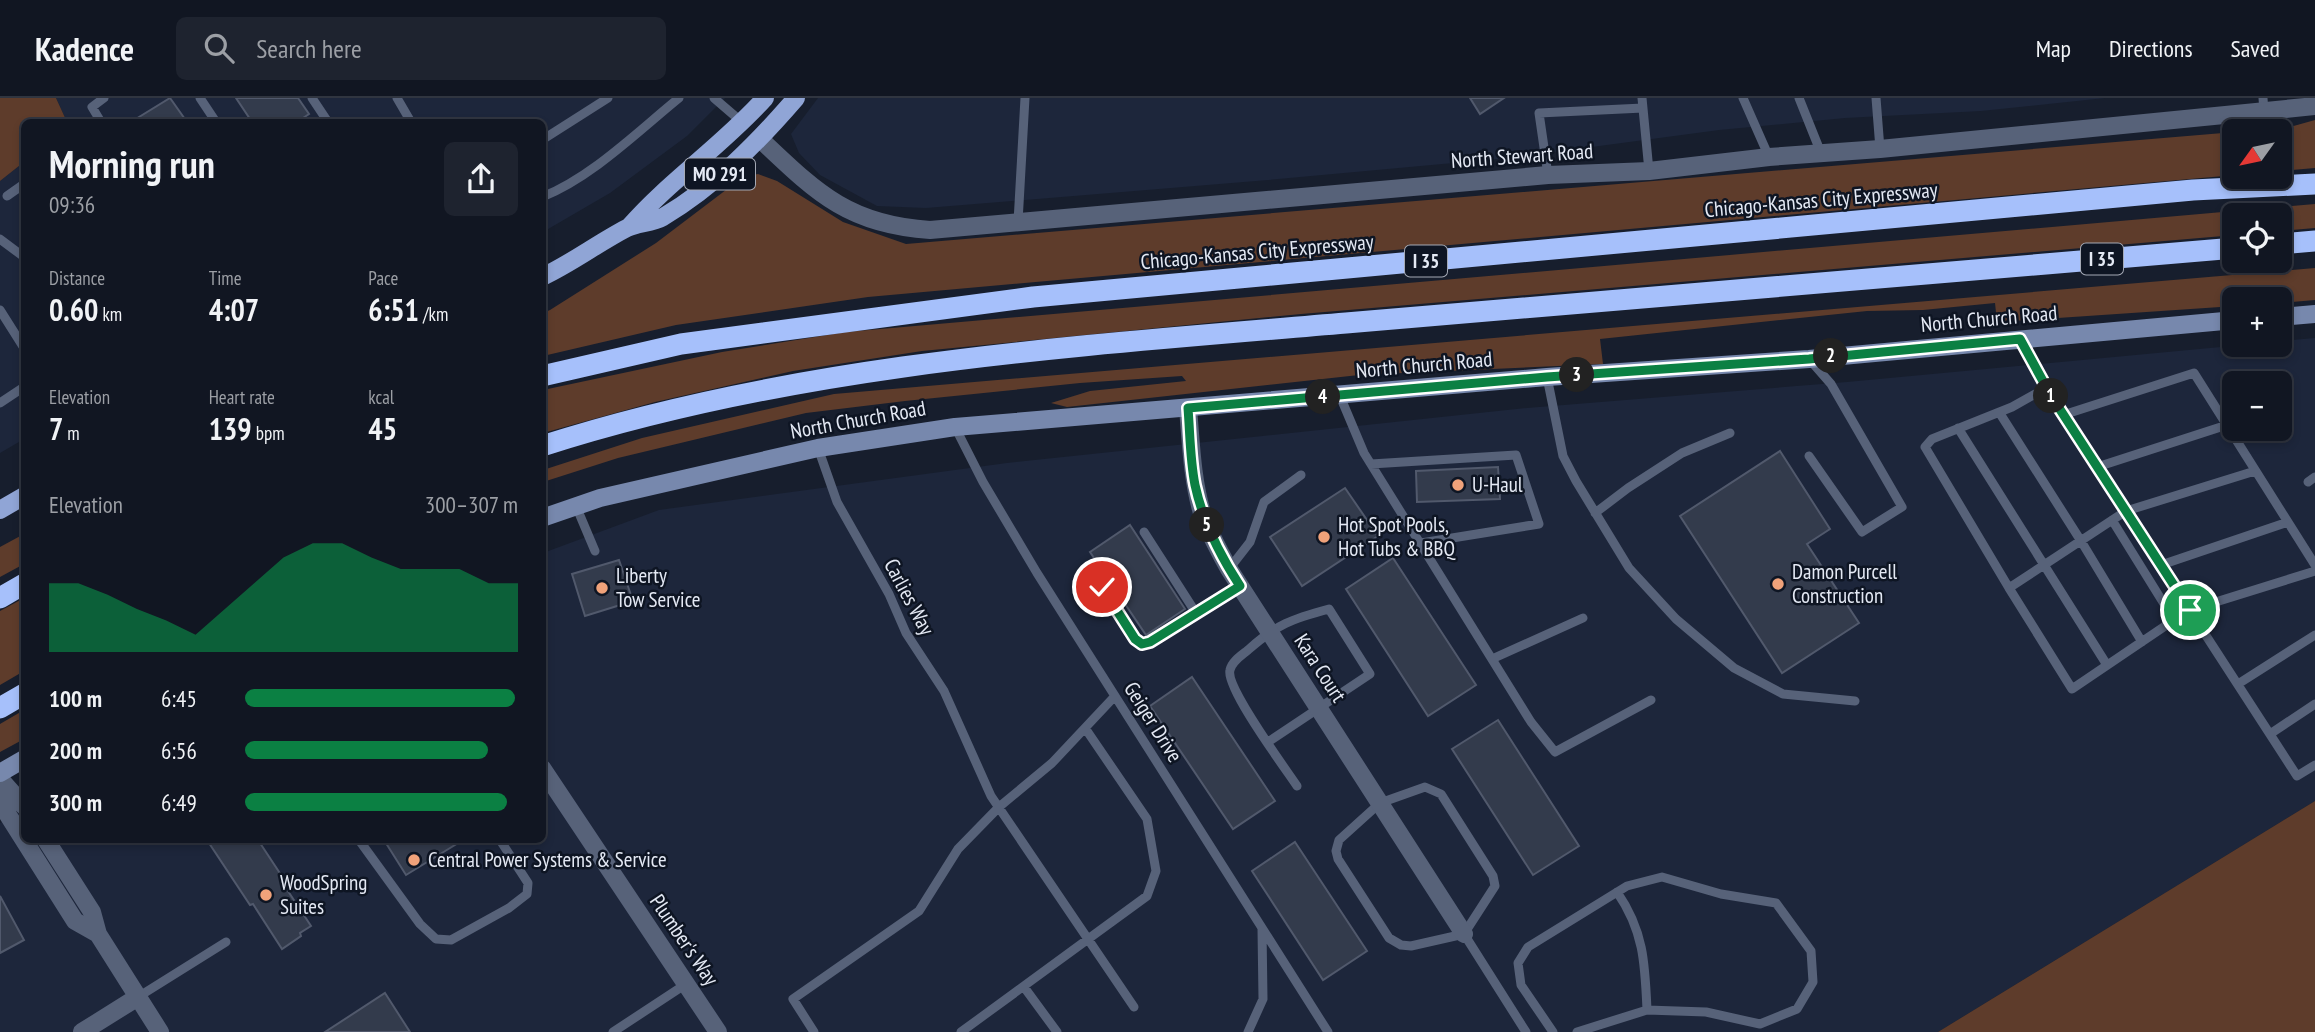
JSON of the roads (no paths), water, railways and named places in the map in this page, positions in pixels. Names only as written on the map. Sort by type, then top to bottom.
[{"type":"highway","name":"Chicago-Kansas City Expressway","points":[[546,375],[681,344],[1033,297],[2193,190],[2315,184]]},
{"type":"highway","points":[[2292,243],[2315,241]]},
{"type":"highway","name":"I 35","points":[[546,445],[700,402],[776,388],[851,375],[1097,345],[2222,249]]},
{"type":"highway","points":[[0,598],[21,586]]},
{"type":"highway","points":[[0,708],[21,696]]},
{"type":"main road","name":"MO 291","points":[[629,228],[648,205],[743,123],[765,98]]},
{"type":"main road","name":"MO 291","points":[[546,275],[629,228],[660,219],[680,206],[760,139],[796,98]]},
{"type":"main road","points":[[2292,316],[2315,314]]},
{"type":"main road","name":"North Church Road","points":[[546,517],[600,498],[818,448],[955,427],[1547,377],[1809,359],[2222,321]]},
{"type":"main road","points":[[0,510],[21,498]]},
{"type":"main road","points":[[0,773],[21,761]]},
{"type":"street","name":"North Stewart Road","points":[[760,139],[793,171],[834,203],[881,223],[930,230],[1548,175],[1649,171],[1769,157],[1880,149],[2263,105],[2315,106]]},
{"type":"street","name":"Kara Court","points":[[1188,408],[1195,483],[1214,543],[1228,569],[1464,934]]},
{"type":"street","name":"Plumber's Way","points":[[546,774],[718,1032]]},
{"type":"street","points":[[0,779],[21,803]]},
{"type":"street","points":[[0,788],[8,815],[21,835]]},
{"type":"street","points":[[26,843],[75,920],[98,934]]},
{"type":"street","points":[[48,843],[92,912],[98,934],[160,1032]]},
{"type":"street","points":[[82,1032],[138,997]]},
{"type":"lane","points":[[99,119],[92,107],[104,98]]},
{"type":"lane","points":[[200,98],[214,119]]},
{"type":"lane","points":[[312,98],[326,119]]},
{"type":"lane","points":[[397,98],[409,119]]},
{"type":"lane","points":[[546,137],[608,98]]},
{"type":"lane","points":[[546,195],[564,188],[679,98]]},
{"type":"lane","points":[[713,98],[743,123]]},
{"type":"lane","points":[[1018,222],[1025,98]]},
{"type":"lane","points":[[1743,98],[1769,157]]},
{"type":"lane","points":[[1799,98],[1821,153]]},
{"type":"lane","points":[[1876,98],[1880,149]]},
{"type":"lane","points":[[1548,175],[1539,113],[1643,103],[1649,171]]},
{"type":"lane","points":[[8,196],[21,186]]},
{"type":"lane","points":[[0,239],[21,252]]},
{"type":"lane","points":[[0,310],[21,343]]},
{"type":"lane","points":[[2020,339],[2063,415],[2297,776],[2315,765]]},
{"type":"lane","points":[[1809,359],[1831,384],[1902,507],[1862,532],[1809,456]]},
{"type":"lane","points":[[2063,415],[2194,373],[2222,417]]},
{"type":"lane","points":[[1547,377],[1563,456],[1629,568],[1676,619],[1734,668],[1783,694],[1855,701]]},
{"type":"lane","points":[[2046,388],[2012,407],[1932,439],[1925,447],[2072,689],[2174,620],[2112,520]]},
{"type":"lane","points":[[0,403],[21,389]]},
{"type":"lane","points":[[1340,396],[1371,464],[1531,722],[1555,752],[1650,700]]},
{"type":"lane","points":[[1999,412],[2142,642]]},
{"type":"lane","name":"Geiger Drive","points":[[955,427],[983,482],[1023,550],[1328,1032]]},
{"type":"lane","points":[[2097,467],[2222,427]]},
{"type":"lane","points":[[1958,428],[2107,665]]},
{"type":"lane","points":[[1595,513],[1682,453],[1730,433]]},
{"type":"lane","points":[[2237,441],[2315,565]]},
{"type":"lane","name":"Carlies Way","points":[[818,448],[837,502],[888,594],[906,633],[944,691],[999,807],[1134,1007]]},
{"type":"lane","points":[[1371,464],[1516,455],[1539,524],[1420,543]]},
{"type":"lane","points":[[2009,588],[2126,511],[2255,471]]},
{"type":"lane","points":[[1228,569],[1250,542],[1264,502],[1301,475]]},
{"type":"lane","points":[[576,506],[595,551]]},
{"type":"lane","points":[[2161,565],[2288,522]]},
{"type":"lane","points":[[1144,532],[1196,613]]},
{"type":"lane","points":[[2190,610],[2315,571]]},
{"type":"lane","points":[[1102,587],[1135,639],[1142,644],[1150,642],[1240,586]]},
{"type":"lane","points":[[1268,742],[1370,674],[1329,609],[1295,618],[1269,631],[1235,661],[1230,669],[1230,679],[1236,694],[1297,786]]},
{"type":"lane","points":[[1492,659],[1583,618]]},
{"type":"lane","points":[[2238,684],[2315,635]]},
{"type":"lane","points":[[814,1032],[793,999],[919,911],[958,849],[999,807],[1052,763],[1115,696]]},
{"type":"lane","points":[[2270,734],[2315,704]]},
{"type":"lane","points":[[961,1032],[1147,896],[1156,871],[1147,819],[1085,728]]},
{"type":"lane","points":[[1425,787],[1441,794],[1493,876],[1495,886],[1464,934],[1411,946],[1401,945],[1390,938],[1338,859],[1336,850],[1339,840],[1380,803],[1425,787]]},
{"type":"lane","points":[[361,843],[420,924],[436,939],[451,940],[509,908],[527,894],[528,883],[502,843]]},
{"type":"lane","points":[[1553,1032],[1521,985],[1518,963],[1528,947],[1627,886],[1662,877],[1721,894],[1776,904],[1811,951],[1813,982],[1797,1009],[1760,1024],[1706,1012],[1647,1010],[1577,1032]]},
{"type":"lane","points":[[1617,892],[1632,913],[1645,959],[1647,1010]]},
{"type":"lane","points":[[1248,1032],[1263,999],[1262,928]]},
{"type":"lane","points":[[1464,934],[1526,1032]]},
{"type":"lane","points":[[138,997],[226,942]]},
{"type":"lane","points":[[612,1032],[686,984]]},
{"type":"lane","points":[[1024,986],[1057,1032]]},
{"type":"place","name":"U-Haul","points":[[1458,485]]},
{"type":"place","name":"Hot Spot Pools, Hot Tubs & BBQ","points":[[1324,537]]},
{"type":"place","name":"Damon Purcell Construction","points":[[1778,584]]},
{"type":"place","name":"Liberty Tow Service","points":[[602,588]]},
{"type":"place","name":"Central Power Systems & Service","points":[[414,860]]},
{"type":"place","name":"WoodSpring Suites","points":[[266,895]]}]
